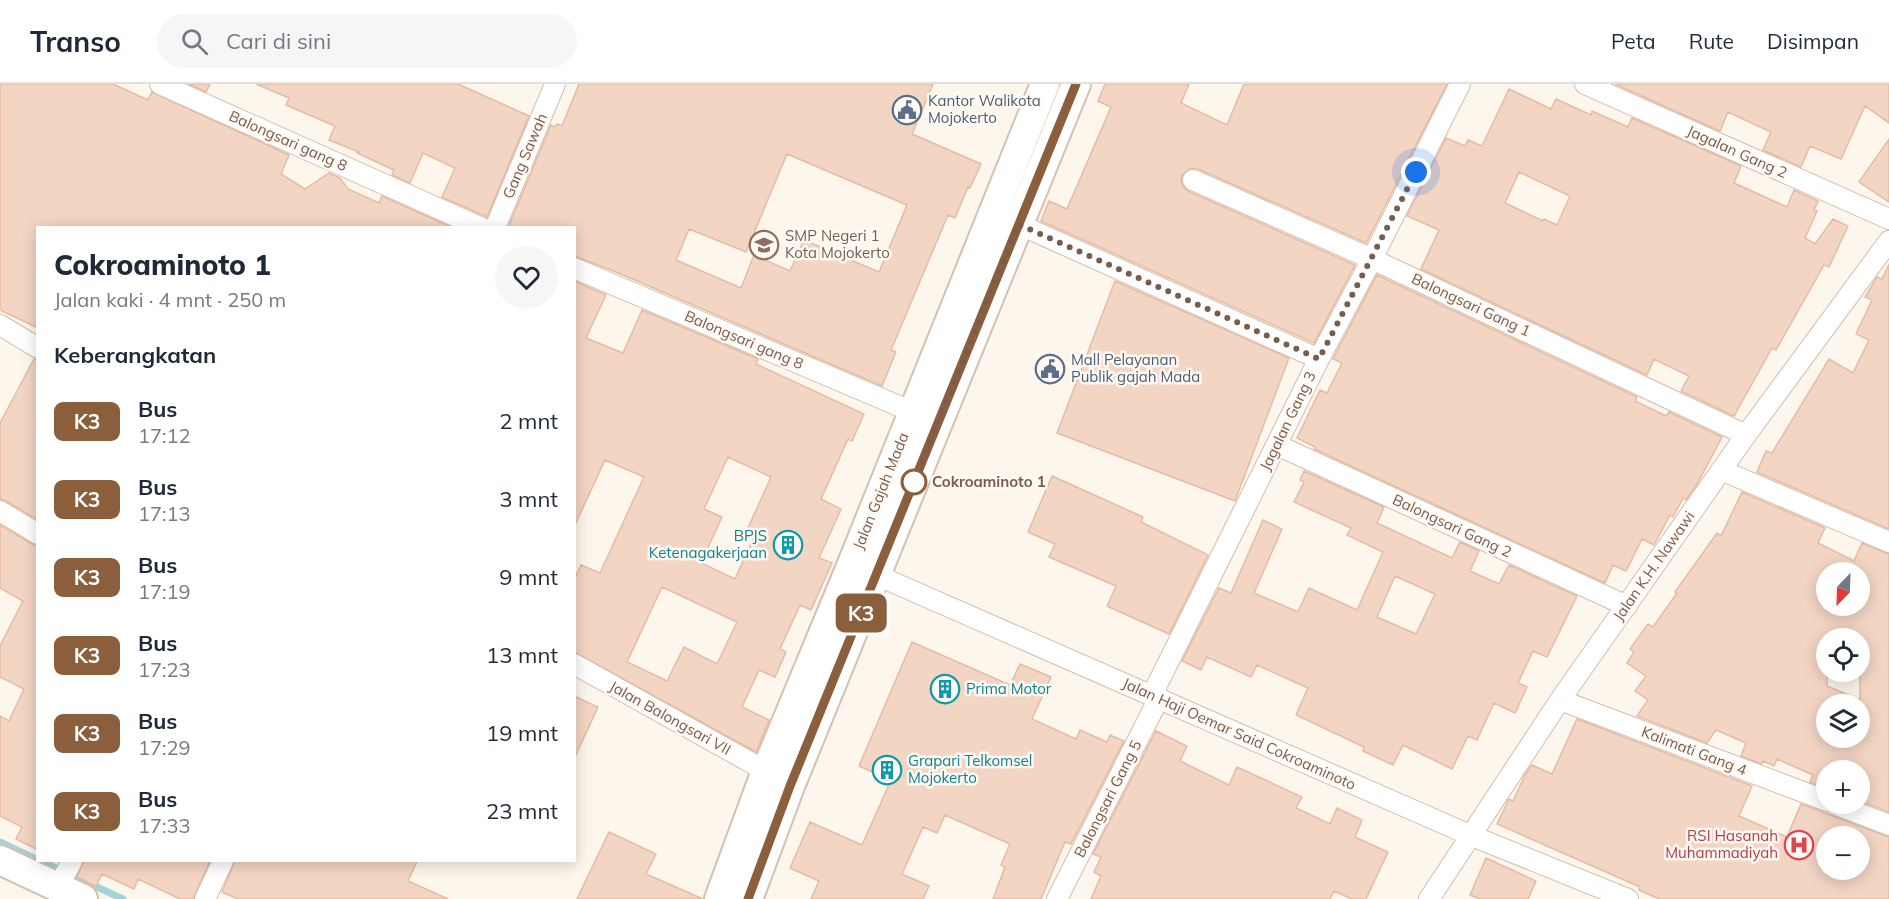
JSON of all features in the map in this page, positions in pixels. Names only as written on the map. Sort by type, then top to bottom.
[{"type":"main road","name":"Jalan Gajah Mada","points":[[719,899],[766,771],[864,569],[938,386],[1045,84]]},
{"type":"main road","name":"Jalan Gajah Mada","points":[[748,899],[790,786],[864,569],[913,412],[938,386],[1018,224],[1076,84]]},
{"type":"main road","points":[[0,860],[69,881]]},
{"type":"street","name":"Balongsari gang 8","points":[[160,84],[478,226]]},
{"type":"street","name":"Gang Sawah","points":[[496,226],[555,84]]},
{"type":"street","name":"Jagalan Gang 3","points":[[1156,697],[1319,359],[1460,84]]},
{"type":"street","name":"Jagalan Gang 2","points":[[1585,84],[1889,219]]},
{"type":"street","name":"Balongsari Gang 1","points":[[1193,180],[1372,259],[1746,435]]},
{"type":"street","points":[[1018,224],[1319,359]]},
{"type":"street","name":"Jalan K.H. Nawawi","points":[[1429,899],[1560,700],[1746,435],[1889,240]]},
{"type":"street","name":"Balongsari gang 8","points":[[576,268],[913,412]]},
{"type":"street","points":[[0,326],[36,347]]},
{"type":"street","name":"Balongsari Gang 2","points":[[1277,445],[1627,606]]},
{"type":"street","points":[[1721,470],[1889,542]]},
{"type":"street","points":[[0,511],[36,533]]},
{"type":"street","name":"Jalan Haji Oemar Said Cokroaminoto","points":[[864,569],[1472,836],[1628,899]]},
{"type":"street","name":"Jalan Balongsari VII","points":[[576,665],[766,771]]},
{"type":"street","name":"Balongsari Gang 5","points":[[1057,899],[1156,697]]},
{"type":"street","name":"Kalimati Gang 4","points":[[1560,700],[1816,797]]},
{"type":"street","points":[[1860,814],[1889,825]]},
{"type":"street","points":[[205,899],[223,862]]},
{"type":"building","points":[[0,84],[113,84],[148,100],[152,92],[289,155],[281,174],[305,189],[329,173],[340,178],[348,189],[379,203],[382,196],[449,226],[36,226],[36,327],[0,310]]},
{"type":"building","points":[[189,84],[210,84],[206,92]]},
{"type":"building","points":[[256,84],[458,84],[529,116],[487,217],[442,197],[455,168],[423,153],[410,183],[392,175],[394,170],[329,140],[335,126],[286,105],[289,98]]},
{"type":"building","name":"SMP Negeri 1 Kota Mojokerto","points":[[579,84],[933,84],[912,134],[981,164],[955,218],[948,215],[891,350],[896,352],[882,386],[576,257],[576,226],[509,226],[551,125],[555,127],[557,124],[562,126]],"holes":[[[787,154],[907,205],[879,272],[804,240],[790,271],[754,255],[741,288],[676,260],[689,229],[746,252]]]},
{"type":"building","points":[[1105,84],[1189,84],[1181,103],[1227,125],[1244,84],[1447,84],[1366,243],[1198,169],[1191,168],[1182,175],[1181,182],[1188,191],[1355,265],[1314,343],[1041,221],[1049,201],[1067,209],[1111,107],[1098,101]]},
{"type":"building","points":[[1615,84],[1889,84],[1889,123],[1865,106],[1841,159],[1810,146],[1801,167],[1763,150],[1771,132],[1728,112],[1720,131]]},
{"type":"building","points":[[1509,89],[1551,109],[1556,99],[1591,115],[1592,111],[1628,127],[1632,118],[1741,166],[1734,183],[1787,207],[1794,190],[1818,201],[1814,210],[1817,211],[1805,238],[1815,244],[1833,219],[1848,226],[1829,267],[1824,265],[1776,350],[1772,348],[1734,416],[1681,391],[1689,376],[1654,359],[1647,375],[1421,269],[1439,230],[1407,216],[1446,138],[1465,146],[1468,140],[1482,146]],"holes":[[[1519,172],[1570,196],[1557,225],[1505,203]]]},
{"type":"building","points":[[1889,139],[1889,202],[1859,182]]},
{"type":"building","points":[[1889,264],[1889,529],[1757,472],[1766,451],[1772,453],[1829,359],[1853,373],[1869,340],[1856,334],[1872,300],[1865,297],[1877,277],[1882,279]]},
{"type":"building","points":[[1377,275],[1637,397],[1635,401],[1666,416],[1669,412],[1722,437],[1697,484],[1686,500],[1683,498],[1673,517],[1670,515],[1654,545],[1642,539],[1626,571],[1613,565],[1605,583],[1314,449],[1315,447],[1297,438],[1320,390],[1327,393],[1342,363],[1333,359]]},
{"type":"building","name":"Mall Pelayanan Publik gajah Mada","points":[[1115,281],[1289,358],[1235,501],[1057,433]]},
{"type":"building","points":[[576,282],[606,295],[586,338],[623,353],[642,310],[758,359],[756,364],[864,414],[852,441],[848,439],[821,499],[841,509],[819,558],[832,563],[811,610],[800,605],[780,649],[786,652],[775,677],[759,670],[742,707],[769,720],[756,752],[576,653],[576,576],[581,565],[600,573],[644,477],[605,460],[576,523]],"holes":[[[728,457],[771,477],[748,528],[756,532],[735,579],[701,563],[722,517],[704,509]],[[662,587],[737,622],[717,664],[684,647],[667,681],[627,662]]]},
{"type":"building","points":[[34,359],[36,360],[36,519],[0,499],[0,423]]},
{"type":"building","points":[[1304,471],[1384,507],[1377,523],[1452,558],[1460,542],[1479,551],[1470,571],[1499,584],[1509,565],[1577,596],[1547,657],[1533,651],[1518,683],[1527,687],[1515,713],[1494,703],[1477,740],[1468,736],[1452,769],[1403,745],[1393,765],[1363,751],[1364,747],[1296,715],[1308,688],[1257,665],[1251,677],[1207,657],[1201,670],[1182,661],[1219,588],[1231,593],[1263,520],[1282,529],[1254,593],[1298,612],[1309,588],[1357,610],[1383,552],[1347,535],[1351,528],[1294,502],[1304,482],[1300,480]],"holes":[[[1395,576],[1435,594],[1416,634],[1377,617]]]},
{"type":"building","points":[[1052,476],[1143,517],[1141,522],[1208,555],[1169,634],[1107,606],[1116,586],[1049,557],[1055,544],[1028,532]]},
{"type":"building","points":[[1742,492],[1825,528],[1818,543],[1854,561],[1862,543],[1889,554],[1889,812],[1870,805],[1870,760],[1816,760],[1816,784],[1810,782],[1813,775],[1777,759],[1774,766],[1741,756],[1746,743],[1716,730],[1707,743],[1637,716],[1648,700],[1635,691],[1646,676],[1627,663],[1634,652],[1630,649],[1648,624],[1653,627],[1717,533],[1721,536]],"holes":[[[1816,628],[1870,628],[1870,682],[1860,682],[1860,694],[1870,694],[1870,748],[1816,748],[1816,694],[1846,694],[1827,686],[1827,682],[1816,682]]]},
{"type":"building","points":[[0,525],[36,545],[36,849],[16,839],[22,827],[0,816],[0,716],[9,721],[24,689],[0,677],[0,646],[23,601],[0,588]]},
{"type":"building","points":[[912,642],[1010,685],[1020,664],[1051,677],[1032,719],[1076,739],[1080,730],[1107,742],[1110,735],[1124,741],[1071,844],[1065,842],[1041,899],[993,899],[1005,867],[1001,865],[1010,844],[945,815],[937,833],[923,827],[902,874],[929,886],[923,899],[811,899],[819,881],[790,868],[810,822],[862,845],[891,780],[859,766]]},
{"type":"building","points":[[576,697],[598,707],[576,755]]},
{"type":"building","points":[[1577,719],[1752,786],[1739,816],[1787,837],[1801,804],[1816,810],[1816,814],[1828,814],[1860,826],[1816,826],[1816,880],[1870,880],[1870,830],[1889,837],[1889,899],[1659,899],[1639,890],[1640,887],[1497,824],[1509,799],[1513,801],[1532,765],[1552,774]]},
{"type":"building","points":[[1156,731],[1187,746],[1180,761],[1229,785],[1237,767],[1302,797],[1296,808],[1330,824],[1337,808],[1362,820],[1355,837],[1388,852],[1366,899],[1352,899],[1334,891],[1330,899],[1091,899],[1101,876],[1094,872],[1101,857],[1093,854]]},
{"type":"building","points":[[609,832],[656,854],[646,874],[703,899],[577,899]]},
{"type":"building","points":[[1486,858],[1536,881],[1528,899],[1480,899],[1470,895]]},
{"type":"building","points":[[84,862],[210,862],[193,899],[180,899],[138,879],[134,889],[102,874],[96,886],[77,877]]},
{"type":"building","points":[[235,862],[417,862],[408,881],[448,899],[238,899],[222,892]]},
{"type":"waterway","points":[[0,842],[36,859]]},
{"type":"waterway","points":[[43,862],[58,869]]},
{"type":"waterway","points":[[71,875],[123,899]]},
{"type":"bus line","name":"K3","points":[[748,899],[790,786],[1076,84]]},
{"type":"place","name":"Kantor Walikota Mojokerto","points":[[907,110]]},
{"type":"place","name":"SMP Negeri 1 Kota Mojokerto","points":[[764,245]]},
{"type":"place","name":"Mall Pelayanan Publik gajah Mada","points":[[1050,369]]},
{"type":"place","name":"Cokroaminoto 1","points":[[914,482]]},
{"type":"place","name":"BPJS Ketenagakerjaan","points":[[788,545]]},
{"type":"place","name":"Prima Motor","points":[[945,689]]},
{"type":"place","name":"Grapari Telkomsel Mojokerto","points":[[887,770]]},
{"type":"place","name":"RSI Hasanah Muhammadiyah","points":[[1799,845]]},
{"type":"route","points":[[914,482],[1018,224],[1319,359],[1416,172]]}]
